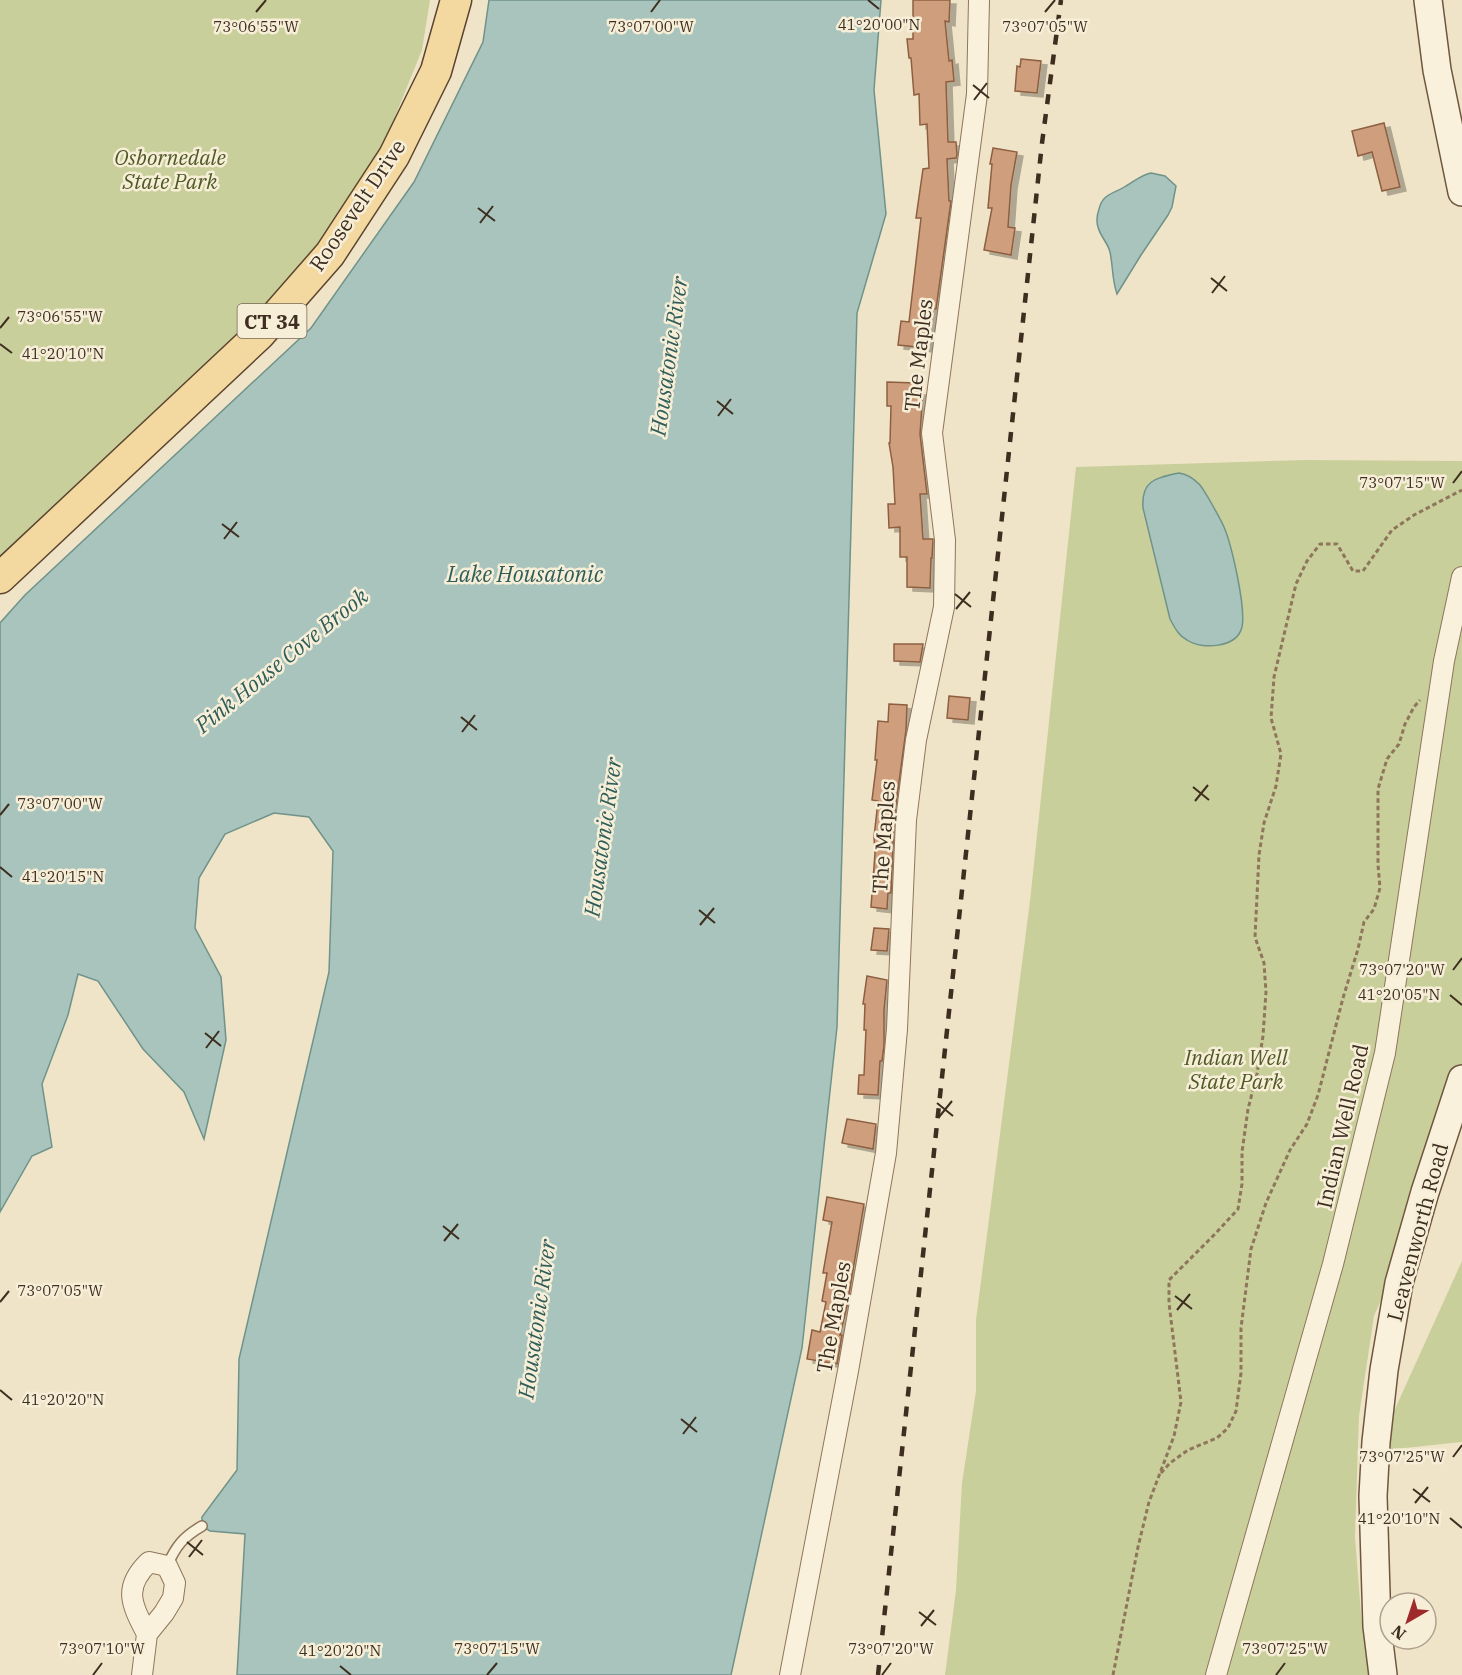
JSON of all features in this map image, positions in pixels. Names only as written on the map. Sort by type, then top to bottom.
[{"type":"main road","name":"Roosevelt Drive","points":[[0,578],[259,335],[330,254],[394,156],[410,124],[436,71],[456,0]]},
{"type":"main road","points":[[1428,0],[1437,70],[1462,192]]},
{"type":"main road","name":"Leavenworth Road","points":[[1383,1675],[1377,1626],[1373,1496],[1384,1370],[1399,1283],[1425,1192],[1462,1079]]},
{"type":"street","name":"The Maples","points":[[790,1675],[848,1371],[886,1153],[897,1029],[906,820],[916,740],[944,608],[945,540],[932,433],[976,94],[979,0]]},
{"type":"street","name":"Indian Well Road","points":[[1216,1675],[1333,1264],[1385,1053],[1444,661],[1462,577]]},
{"type":"street","points":[[142,1675],[147,1634],[173,1598],[175,1583],[167,1566],[149,1562],[137,1573],[131,1590],[136,1612],[147,1634]]},
{"type":"lane","points":[[167,1566],[175,1549],[187,1535],[202,1526]]},
{"type":"path","points":[[1113,1675],[1149,1502],[1174,1436],[1181,1402],[1169,1302],[1169,1280],[1238,1209],[1242,1152],[1248,1108],[1257,1074],[1263,1036],[1266,992],[1264,963],[1255,937],[1256,890],[1264,823],[1276,786],[1281,754],[1271,718],[1274,677],[1296,584],[1307,561],[1320,544],[1338,544],[1353,571],[1363,571],[1392,530],[1414,515],[1462,490]]},
{"type":"path","points":[[1158,1477],[1170,1463],[1188,1450],[1217,1438],[1223,1433],[1236,1411],[1241,1373],[1241,1328],[1251,1249],[1266,1203],[1290,1150],[1307,1124],[1318,1095],[1364,922],[1374,909],[1380,888],[1378,789],[1387,759],[1399,744],[1405,724],[1414,707],[1425,694]]},
{"type":"green space","name":"Osbornedale State Park","points":[[0,0],[430,0],[422,50],[370,178],[312,265],[0,579]]},
{"type":"green space","name":"Indian Well State Park","points":[[1305,460],[1462,461],[1462,1098],[1448,1148],[1374,1316],[1359,1416],[1355,1537],[1361,1614],[1369,1675],[945,1675],[956,1590],[962,1483],[976,1391],[976,1320],[1030,901],[1076,467]]},
{"type":"green space","points":[[1462,1261],[1462,1442],[1376,1451]]},
{"type":"water","name":"Lake Housatonic","points":[[489,0],[881,0],[874,90],[886,214],[857,313],[837,1027],[802,1348],[731,1675],[237,1675],[245,1534],[210,1531],[202,1526],[202,1517],[237,1470],[239,1359],[329,972],[333,851],[309,817],[274,813],[225,834],[199,878],[195,928],[221,977],[226,1040],[204,1139],[184,1092],[143,1049],[98,981],[78,974],[68,1015],[42,1084],[52,1147],[32,1156],[0,1212],[0,623],[25,595],[311,328],[414,182],[483,42]]},
{"type":"water","points":[[1151,173],[1165,176],[1176,186],[1172,207],[1117,294],[1110,252],[1097,225],[1098,211],[1106,197]]},
{"type":"water","points":[[1179,473],[1187,475],[1199,484],[1227,536],[1240,592],[1243,618],[1239,634],[1226,643],[1210,646],[1193,643],[1179,634],[1170,619],[1143,508],[1143,499],[1147,486],[1152,482]]},
{"type":"building","points":[[913,0],[950,0],[949,22],[945,21],[949,61],[952,60],[954,81],[946,82],[948,142],[956,142],[957,155],[956,158],[947,159],[949,201],[951,201],[936,309],[932,309],[927,348],[898,345],[901,321],[909,322],[921,218],[916,218],[923,169],[929,168],[927,124],[920,125],[919,94],[914,95],[907,39],[913,39]]},
{"type":"building","points":[[1021,59],[1041,61],[1037,93],[1015,91],[1017,66],[1020,67]]},
{"type":"building","points":[[1384,123],[1400,187],[1382,191],[1372,152],[1358,156],[1352,131]]},
{"type":"building","points":[[993,148],[1017,152],[1011,185],[1008,227],[1015,228],[1011,255],[984,250],[992,208],[988,208]]},
{"type":"building","points":[[887,382],[916,383],[916,391],[923,391],[920,434],[927,494],[920,494],[923,539],[933,539],[930,588],[907,587],[907,557],[900,557],[900,527],[889,528],[888,504],[895,504],[889,443],[891,406],[887,406]]},
{"type":"building","points":[[894,644],[923,644],[920,662],[894,661]]},
{"type":"building","points":[[949,696],[970,698],[968,720],[947,718]]},
{"type":"building","points":[[889,704],[907,705],[906,730],[894,819],[891,893],[888,893],[887,909],[871,907],[878,801],[872,800],[877,760],[875,760],[878,721],[888,722]]},
{"type":"building","points":[[874,928],[889,929],[887,951],[871,950]]},
{"type":"building","points":[[867,976],[887,980],[884,1045],[882,1061],[880,1061],[878,1095],[858,1094],[859,1075],[864,1075],[866,1030],[864,1030],[865,1004],[863,1004]]},
{"type":"building","points":[[847,1119],[876,1124],[873,1149],[842,1143]]},
{"type":"building","points":[[827,1197],[864,1204],[840,1335],[842,1335],[837,1364],[807,1359],[812,1330],[820,1332],[826,1302],[822,1301],[827,1273],[823,1273],[832,1222],[823,1220]]},
{"type":"railway","points":[[878,1675],[1042,143],[1061,0]]},
{"type":"water label","name":"Housatonic River","points":[[668,356]]},
{"type":"water label","name":"Pink House Cove Brook","points":[[281,660]]},
{"type":"water label","name":"Housatonic River","points":[[602,837]]},
{"type":"water label","name":"Housatonic River","points":[[536,1319]]}]
